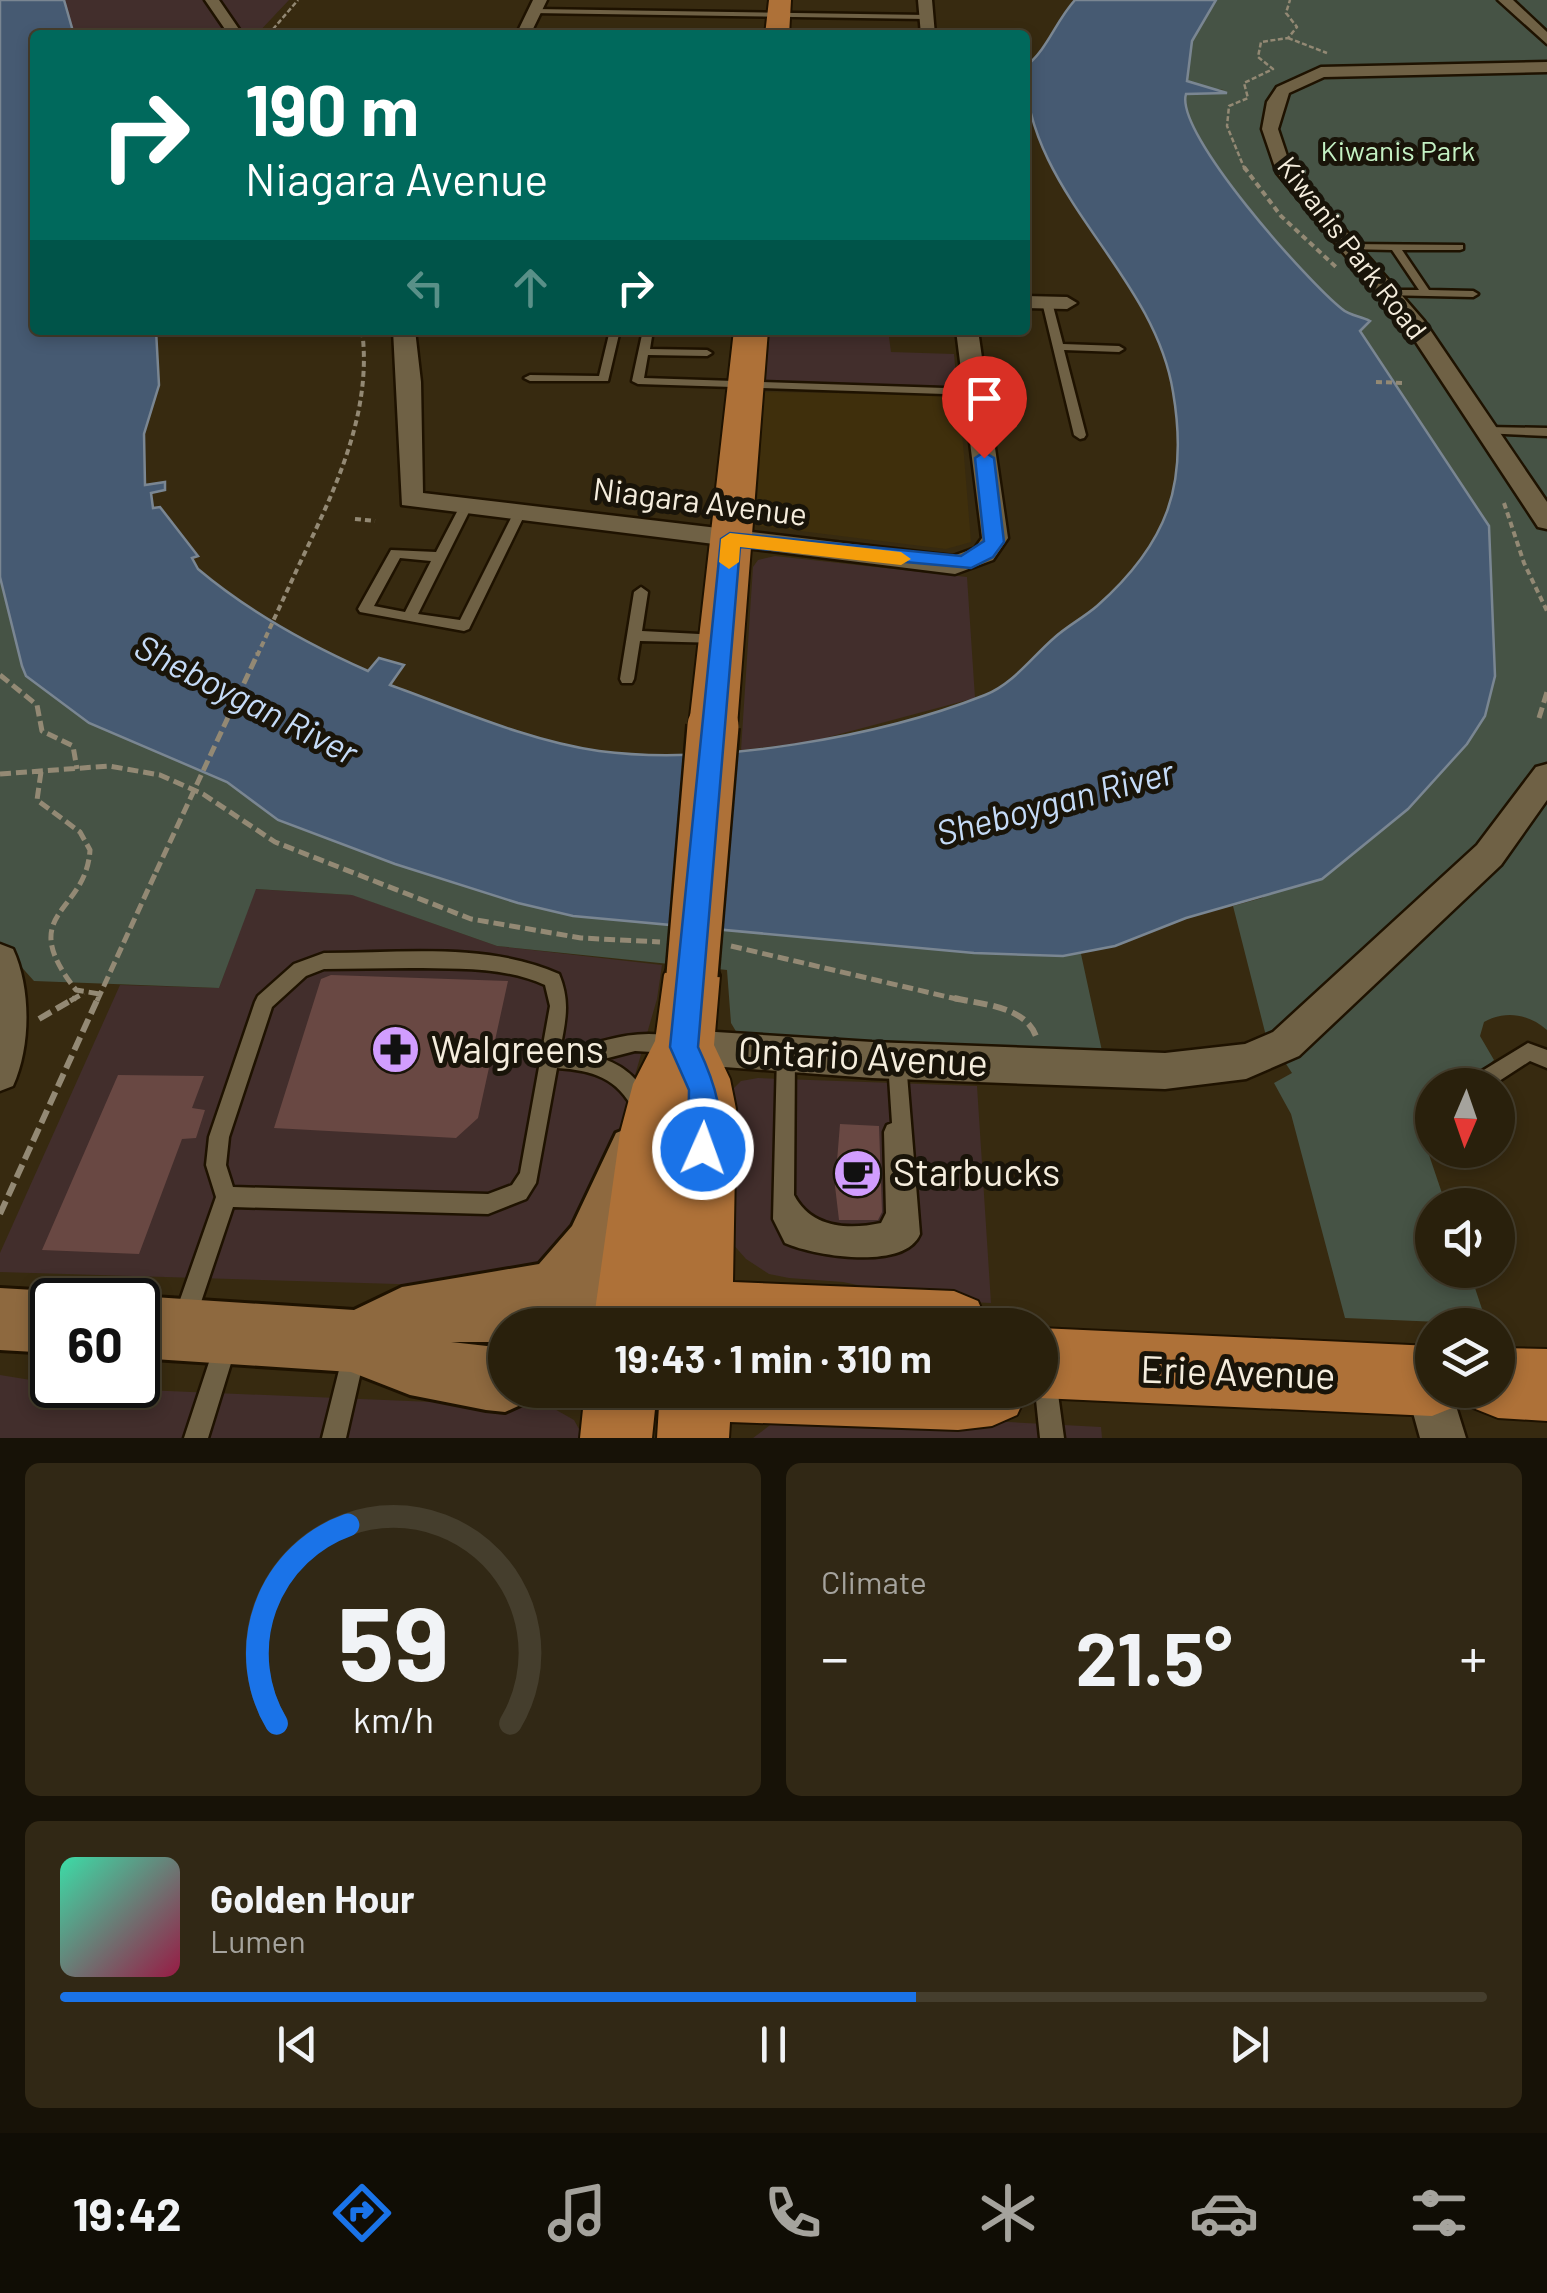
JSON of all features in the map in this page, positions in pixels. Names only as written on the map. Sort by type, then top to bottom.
[{"type":"main road","points":[[629,1308],[651,1133],[666,1076],[684,1047],[749,335]]},
{"type":"main road","points":[[684,1047],[700,1079],[706,1109],[698,1308]]},
{"type":"main road","points":[[358,1341],[411,1315],[540,1293],[570,1278],[593,1244],[627,1168],[651,1133]]},
{"type":"main road","points":[[464,1309],[488,1310]]},
{"type":"main road","points":[[0,1319],[30,1321]]},
{"type":"main road","points":[[183,1330],[358,1341],[412,1363],[488,1377]]},
{"type":"main road","name":"Erie Avenue","points":[[1058,1373],[1415,1399]]},
{"type":"main road","points":[[1515,1384],[1547,1385]]},
{"type":"main road","points":[[616,1438],[619,1408]]},
{"type":"main road","points":[[693,1438],[695,1408]]},
{"type":"street","points":[[212,0],[233,30]]},
{"type":"street","points":[[1505,0],[1547,40]]},
{"type":"street","points":[[525,30],[537,6]]},
{"type":"street","name":"Kiwanis Park Road","points":[[1547,67],[1355,68],[1310,75],[1286,87],[1275,102],[1270,129],[1283,168],[1416,326],[1547,521]]},
{"type":"street","name":"Niagara Avenue","points":[[405,335],[410,382],[411,499],[950,565],[980,556],[992,547],[994,533],[976,392]]},
{"type":"street","points":[[968,335],[976,392]]},
{"type":"street","points":[[1041,1066],[1206,1068],[1246,1061],[1286,1044],[1489,856],[1547,776]]},
{"type":"street","points":[[0,960],[6,1014],[0,1073]]},
{"type":"street","name":"Ontario Avenue","points":[[684,1047],[1041,1066]]},
{"type":"lane","points":[[537,6],[779,17],[926,8]]},
{"type":"lane","points":[[1396,246],[1426,293]]},
{"type":"lane","points":[[1348,247],[1460,248]]},
{"type":"lane","points":[[1387,293],[1474,294]]},
{"type":"lane","points":[[1046,302],[1080,435]]},
{"type":"lane","points":[[530,378],[604,378],[614,335]]},
{"type":"lane","points":[[647,335],[638,382],[976,392]]},
{"type":"lane","points":[[1058,348],[1119,348]]},
{"type":"lane","points":[[643,352],[707,353]]},
{"type":"lane","points":[[1486,431],[1547,432]]},
{"type":"lane","points":[[409,616],[466,506]]},
{"type":"lane","points":[[440,558],[396,553],[365,609],[464,626],[520,514]]},
{"type":"lane","points":[[627,680],[641,592]]},
{"type":"lane","points":[[634,636],[722,640]]},
{"type":"lane","points":[[196,1438],[183,1330],[226,1197],[216,1165],[219,1137],[264,1002],[300,970],[324,961],[496,964],[539,970],[553,980],[559,1006],[559,1059],[529,1176],[519,1192],[504,1201],[226,1197]]},
{"type":"lane","points":[[559,1059],[636,1042],[684,1047]]},
{"type":"lane","points":[[1503,1068],[1528,1052],[1547,1059]]},
{"type":"lane","points":[[786,1054],[782,1192],[792,1216],[809,1230],[888,1232],[895,1221],[894,1131],[900,1102],[897,1061]]},
{"type":"lane","points":[[559,1059],[626,1078],[635,1090],[651,1133]]},
{"type":"lane","points":[[334,1438],[358,1341]]},
{"type":"lane","points":[[1042,1408],[1052,1438]]},
{"type":"path","points":[[272,30],[298,0]]},
{"type":"path","points":[[1288,38],[1312,44],[1355,68]]},
{"type":"path","points":[[0,1214],[299,566],[353,431],[363,384],[362,335]]},
{"type":"path","points":[[1376,382],[1405,383]]},
{"type":"path","points":[[355,518],[375,521]]},
{"type":"path","points":[[0,675],[37,705],[42,730],[72,746],[77,769]]},
{"type":"path","points":[[1539,718],[1547,692]]},
{"type":"path","points":[[0,774],[109,766],[160,775],[203,794],[275,842],[471,920],[695,954],[760,950],[1017,1013],[1033,1025],[1041,1066]]},
{"type":"path","points":[[41,772],[36,800],[45,812],[84,836],[90,850],[86,870],[60,910],[50,936],[63,973],[84,993]]},
{"type":"path","points":[[6,1014],[49,1015],[84,993],[100,994]]},
{"type":"shaded area","points":[[64,0],[289,0],[261,30],[73,30]]},
{"type":"shaded area","points":[[770,335],[889,335],[891,352],[954,354],[957,388],[765,385]]},
{"type":"shaded area","points":[[764,392],[959,395],[971,542],[946,549],[760,526],[756,520]]},
{"type":"shaded area","points":[[775,556],[967,577],[975,698],[810,742],[741,750],[753,567],[758,560]]},
{"type":"shaded area","points":[[255,889],[353,895],[497,946],[662,965],[657,999],[596,1210],[573,1249],[498,1287],[0,1272],[0,1253],[120,985],[219,988]]},
{"type":"shaded area","points":[[758,1078],[977,1086],[991,1303],[929,1300],[843,1282],[789,1278],[769,1274],[746,1259],[731,1242],[728,1094],[741,1081]]},
{"type":"shaded area","points":[[0,1375],[30,1380],[30,1408],[160,1408],[160,1391],[488,1404],[488,1408],[553,1408],[574,1420],[584,1438],[0,1438]]},
{"type":"shaded area","points":[[914,1417],[1101,1427],[1102,1438],[753,1438],[778,1419]]},
{"type":"green space","name":"Kiwanis Park","points":[[1216,0],[1547,0],[1547,1030],[1533,1020],[1500,1016],[1484,1022],[1480,1036],[1494,1060],[1485,1068],[1415,1068],[1415,1168],[1433,1168],[1440,1188],[1415,1188],[1415,1288],[1475,1288],[1482,1308],[1415,1308],[1415,1321],[1345,1318],[1291,1114],[1274,1083],[1292,1073],[1265,1032],[1233,906],[1262,898],[1466,744],[1485,716],[1495,675],[1489,526],[1360,330],[1369,321],[1342,309],[1302,270],[1247,206],[1201,140],[1188,113],[1186,94],[1224,90],[1187,82],[1192,40]]},
{"type":"green space","points":[[0,577],[26,676],[89,723],[227,782],[278,820],[395,864],[573,916],[974,953],[1081,954],[1102,1051],[745,1036],[737,1033],[731,1023],[727,970],[497,946],[352,895],[256,889],[219,988],[34,981],[0,943]]},
{"type":"water","name":"Sheboygan River","points":[[0,0],[64,0],[73,30],[30,30],[30,335],[156,335],[159,385],[144,434],[145,485],[165,482],[165,490],[151,493],[153,508],[160,507],[198,556],[192,558],[198,569],[217,585],[301,638],[368,671],[379,658],[404,665],[390,685],[546,740],[599,751],[692,754],[795,744],[896,724],[985,695],[1013,677],[1059,634],[1097,606],[1141,559],[1167,511],[1178,456],[1173,392],[1161,348],[1142,308],[1045,154],[1031,112],[1030,62],[1075,0],[1216,0],[1192,41],[1187,81],[1227,93],[1186,94],[1188,113],[1221,172],[1275,240],[1342,309],[1370,321],[1360,331],[1489,526],[1495,676],[1485,716],[1467,744],[1408,809],[1322,879],[1186,918],[1115,946],[1063,956],[974,953],[573,916],[395,864],[278,820],[227,782],[89,723],[26,676],[0,577]]},
{"type":"building","name":"Walgreens","points":[[331,975],[508,981],[478,1118],[456,1138],[274,1128],[321,979]]},
{"type":"building","points":[[118,1075],[204,1076],[192,1108],[205,1110],[196,1138],[182,1139],[139,1254],[42,1250]]},
{"type":"building","name":"Starbucks","points":[[840,1124],[879,1126],[882,1212],[878,1220],[839,1220],[835,1186]]},
{"type":"slow traffic","points":[[729,562],[730,539],[901,559]]},
{"type":"place","name":"Walgreens","points":[[396,1050]]},
{"type":"place","name":"Starbucks","points":[[858,1173]]},
{"type":"route","points":[[703,1149],[703,1090],[684,1047],[730,539],[950,565],[974,560],[994,542],[984,458]]}]
